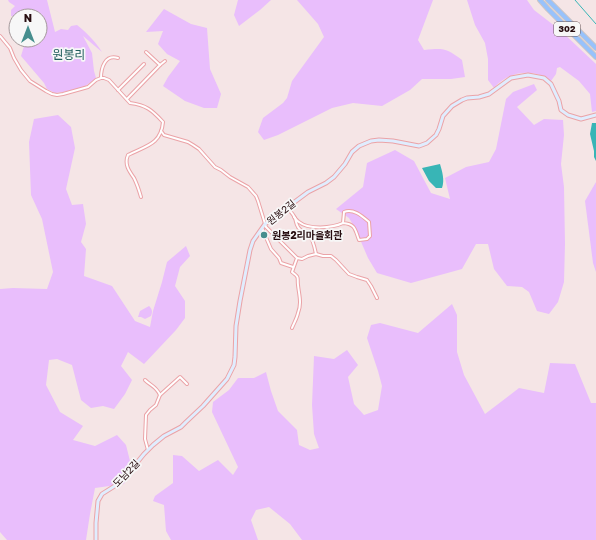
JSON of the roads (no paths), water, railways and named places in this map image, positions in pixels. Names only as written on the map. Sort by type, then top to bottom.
[{"type":"highway","name":"302","points":[[540,0],[552,14],[596,57]]},
{"type":"highway","name":"302","points":[[548,0],[596,48]]},
{"type":"main road","name":"원봉2길","points":[[148,450],[164,436],[186,422],[203,406],[224,382],[234,365],[236,326],[248,259],[253,241],[264,224],[308,192],[334,177],[340,172],[352,152],[359,146],[378,140],[420,145],[427,142],[434,137],[439,129],[443,116],[452,106],[467,98],[484,96],[493,92],[511,78],[537,76],[544,78],[551,84],[559,101],[561,110],[568,115],[581,119],[596,115]]},
{"type":"main road","name":"도남2길","points":[[96,540],[96,512],[100,497],[120,482],[148,450]]},
{"type":"street","points":[[0,36],[10,48],[16,64],[30,81],[46,91],[57,95],[64,94],[88,87],[96,80],[102,78],[109,80],[130,103],[147,107],[163,122],[157,139],[150,145],[128,155],[127,157],[128,171],[134,179],[141,196]]},
{"type":"street","points":[[146,52],[160,65]]},
{"type":"street","points":[[102,78],[102,68],[107,60],[112,57],[118,58]]},
{"type":"street","points":[[127,99],[165,61]]},
{"type":"street","points":[[118,90],[144,64]]},
{"type":"street","points":[[161,130],[164,135],[188,142],[193,145],[215,167],[248,187],[256,196],[264,224],[296,258],[302,259],[316,254],[331,256],[349,274],[367,280],[372,286],[377,298]]},
{"type":"street","points":[[287,207],[299,222],[310,226],[337,226],[343,223],[356,228],[359,240],[367,239],[370,236],[369,222],[355,212],[344,212],[343,223]]},
{"type":"street","points":[[294,217],[297,227],[310,235],[316,254]]},
{"type":"street","points":[[262,228],[271,248],[281,263],[293,267]]},
{"type":"street","points":[[292,328],[298,315],[300,304],[300,295],[297,284],[298,279],[292,272],[296,258]]},
{"type":"street","points":[[148,450],[145,439],[147,412],[156,405],[160,395],[180,377],[186,384]]},
{"type":"street","points":[[146,380],[150,384],[154,385],[160,395]]},
{"type":"water","points":[[592,123],[596,123],[596,161],[590,134]]},
{"type":"water","points":[[440,164],[443,176],[443,185],[442,188],[436,188],[429,181],[422,168]]},
{"type":"waterway","points":[[575,0],[596,24]]},
{"type":"place","name":"원봉2리마을회관","points":[[264,235]]},
{"type":"district","name":"원봉리","points":[[69,55]]}]
